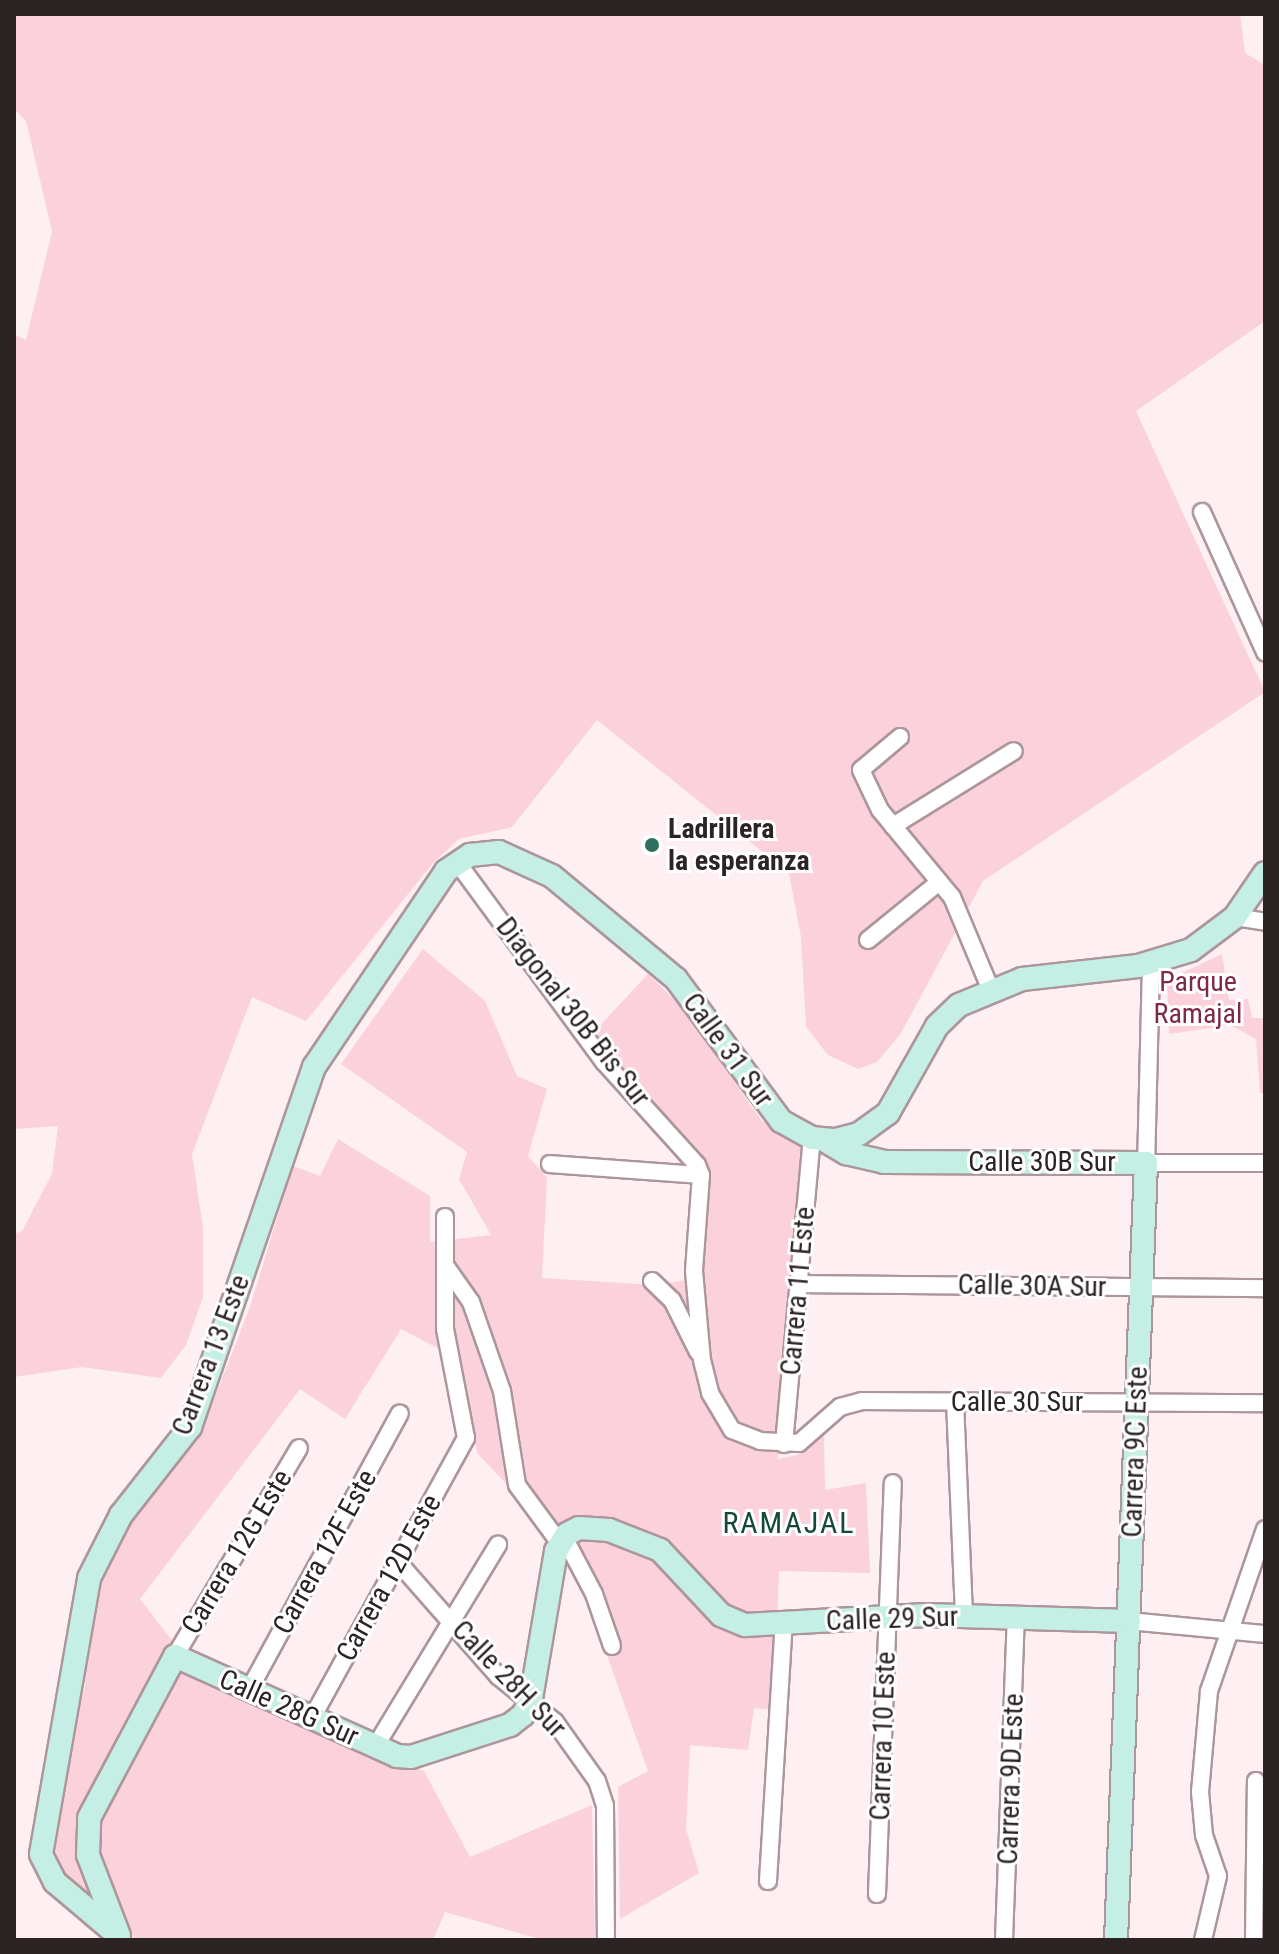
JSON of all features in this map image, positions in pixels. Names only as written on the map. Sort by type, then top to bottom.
[{"type":"street","points":[[1202,512],[1265,652]]},
{"type":"street","points":[[900,737],[861,770],[893,826],[952,897],[990,988]]},
{"type":"street","points":[[893,826],[1014,751]]},
{"type":"street","name":"Calle 31 Sur","points":[[457,862],[483,852],[511,855],[541,869],[590,905],[653,956],[697,1003],[771,1112],[818,1139]]},
{"type":"street","name":"Diagonal 30B Bis Sur","points":[[457,862],[604,1062],[691,1154],[701,1175]]},
{"type":"street","name":"Carrera 13 Este","points":[[120,1938],[55,1882],[41,1854],[89,1578],[121,1515],[190,1427],[314,1067],[436,883],[457,862]]},
{"type":"street","points":[[818,1139],[859,1134],[880,1122],[947,1014],[990,988],[1022,979],[1151,964],[1205,943],[1235,917],[1265,873]]},
{"type":"street","points":[[868,940],[939,882]]},
{"type":"street","points":[[1235,917],[1265,922]]},
{"type":"street","name":"Carrera 9C Este","points":[[1116,1940],[1151,964]]},
{"type":"street","name":"Calle 30B Sur","points":[[818,1139],[846,1153],[884,1162],[1265,1163]]},
{"type":"street","name":"Carrera 11 Este","points":[[784,1444],[799,1284],[818,1139]]},
{"type":"street","points":[[550,1164],[701,1175],[694,1271],[702,1360]]},
{"type":"street","points":[[445,1217],[445,1265],[471,1302],[502,1391],[510,1467],[517,1485],[562,1540],[594,1594],[612,1646]]},
{"type":"street","name":"Carrera 12D Este","points":[[312,1718],[466,1438],[445,1329],[445,1265]]},
{"type":"street","points":[[652,1281],[672,1300],[702,1360],[722,1420],[743,1436],[784,1444]]},
{"type":"street","name":"Calle 30A Sur","points":[[799,1284],[1265,1288]]},
{"type":"street","points":[[955,1401],[964,1616]]},
{"type":"street","name":"Calle 30 Sur","points":[[784,1444],[808,1439],[830,1414],[851,1402],[1265,1403]]},
{"type":"street","name":"Carrera 12F Este","points":[[249,1690],[400,1413]]},
{"type":"street","name":"Carrera 12G Este","points":[[175,1656],[299,1448]]},
{"type":"street","name":"Carrera 10 Este","points":[[877,1894],[893,1483]]},
{"type":"street","name":"Calle 29 Sur","points":[[562,1540],[593,1527],[635,1538],[660,1550],[728,1621],[784,1623],[887,1617],[1016,1617],[1129,1621],[1229,1633],[1265,1634]]},
{"type":"street","points":[[1203,1940],[1218,1876],[1204,1835],[1200,1792],[1207,1702],[1213,1670],[1265,1529]]},
{"type":"street","points":[[531,1699],[562,1540]]},
{"type":"street","points":[[375,1747],[498,1545]]},
{"type":"street","name":"Calle 28H Sur","points":[[398,1562],[498,1676],[531,1699],[588,1766],[605,1806],[606,1940]]},
{"type":"street","name":"Carrera 9D Este","points":[[1004,1940],[1016,1617]]},
{"type":"street","points":[[768,1881],[784,1623]]},
{"type":"street","name":"Carrera 13 Este","points":[[120,1938],[86,1835],[101,1790],[175,1656]]},
{"type":"street","name":"Calle 28G Sur","points":[[175,1656],[404,1758],[510,1725],[523,1715],[531,1699]]},
{"type":"street","points":[[1254,1940],[1256,1781]]},
{"type":"green space","points":[[14,14],[1240,14],[1245,53],[1265,65],[1265,321],[1136,411],[1265,692],[983,881],[900,1035],[877,1062],[858,1069],[828,1055],[806,1027],[801,937],[789,873],[597,720],[512,827],[459,839],[433,863],[306,1021],[252,997],[192,1154],[203,1228],[203,1297],[186,1345],[161,1378],[82,1367],[14,1377],[14,1234],[22,1231],[52,1174],[58,1126],[14,1129],[14,334],[26,340],[52,231],[26,121],[14,109]]},
{"type":"green space","points":[[423,949],[485,1001],[517,1076],[547,1089],[528,1156],[547,1178],[542,1278],[654,1285],[700,1278],[704,1170],[691,1144],[643,1100],[592,1034],[648,974],[684,1009],[761,1120],[802,1147],[778,1459],[797,1455],[824,1436],[825,1490],[866,1483],[870,1573],[779,1571],[774,1710],[754,1708],[748,1750],[690,1745],[686,1829],[699,1873],[620,1919],[618,1787],[648,1771],[570,1551],[477,1453],[462,1361],[401,1329],[345,1419],[300,1389],[140,1599],[197,1673],[424,1771],[470,1857],[592,1805],[595,1940],[543,1940],[445,1912],[433,1940],[138,1940],[73,1892],[53,1867],[52,1813],[85,1686],[88,1598],[141,1496],[175,1465],[206,1420],[250,1307],[293,1166],[320,1176],[338,1139],[430,1196],[430,1242],[491,1235],[459,1179],[467,1152],[341,1064]]},
{"type":"green space","name":"Parque Ramajal","points":[[1222,954],[1229,1000],[1248,999],[1252,1018],[1265,1018],[1265,1093],[1260,1093],[1256,1039],[1230,1025],[1169,1034],[1167,980]]},
{"type":"place","name":"Ladrillera la esperanza","points":[[652,845]]},
{"type":"district","name":"RAMAJAL","points":[[789,1523]]}]
